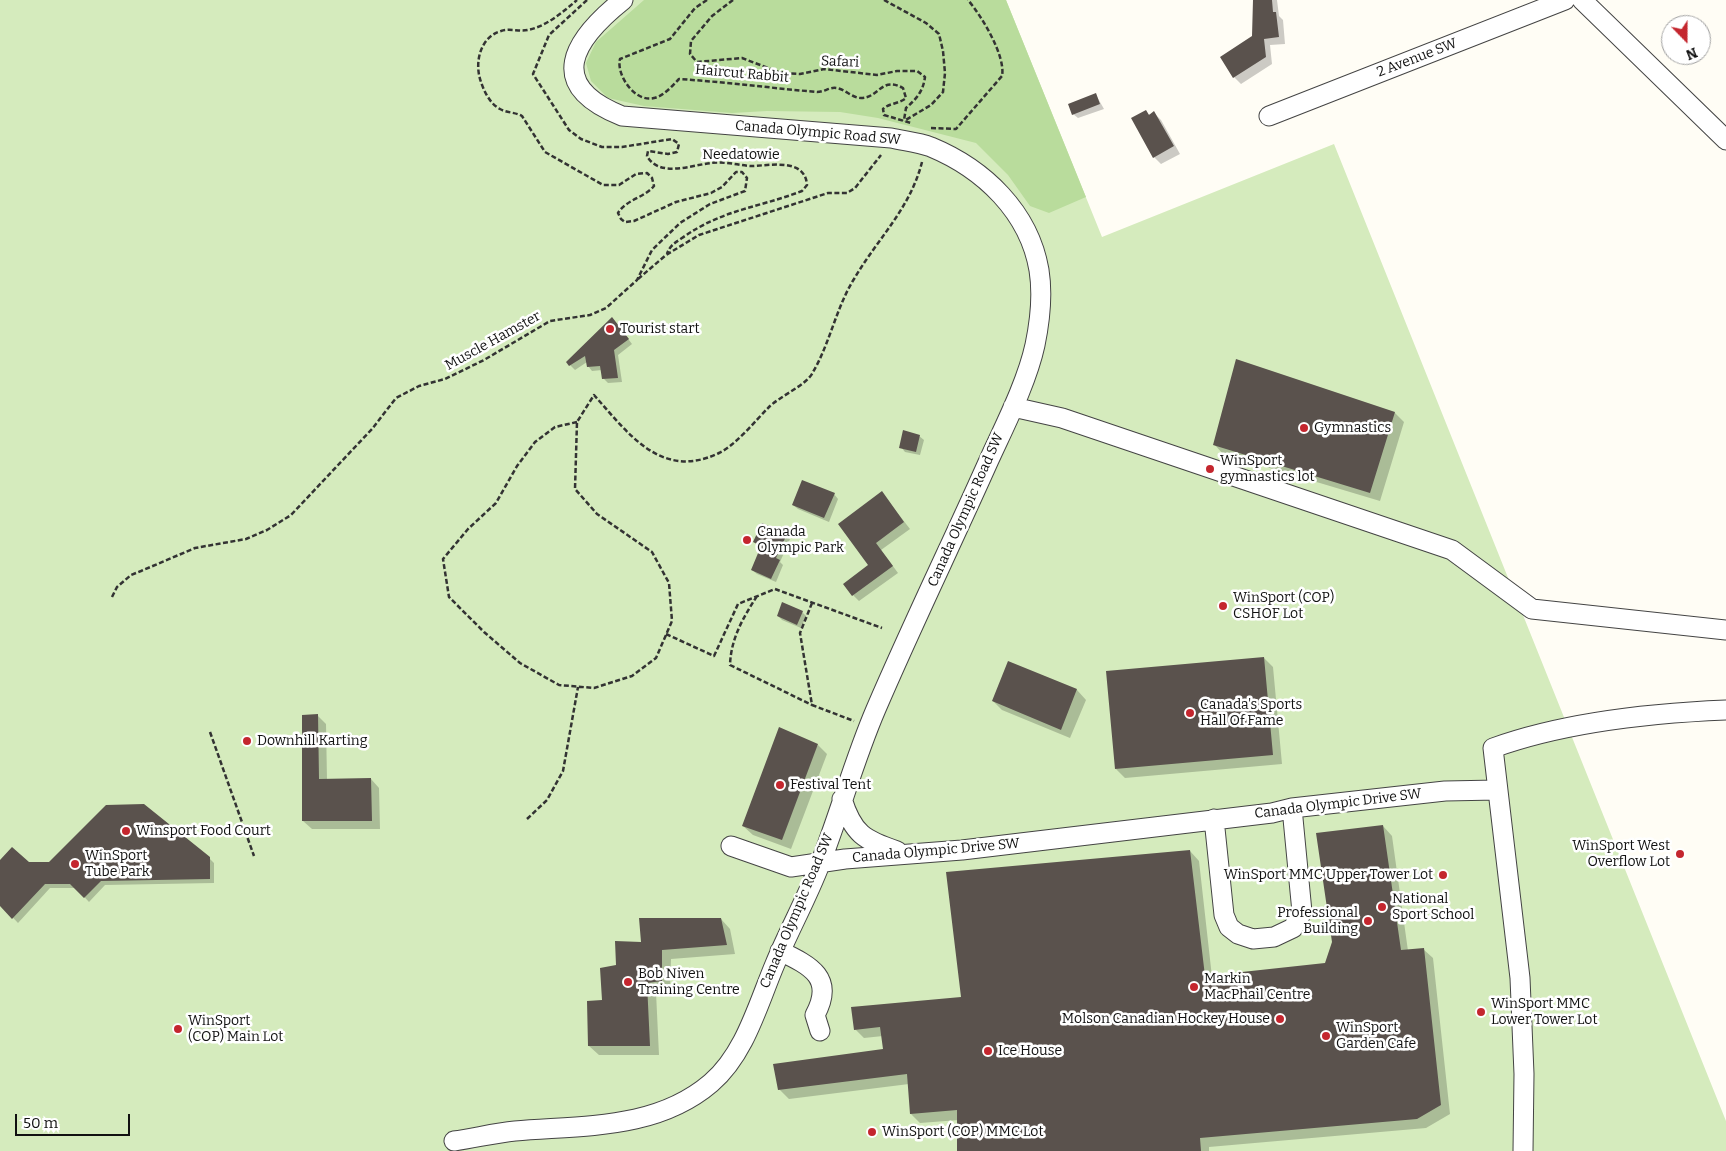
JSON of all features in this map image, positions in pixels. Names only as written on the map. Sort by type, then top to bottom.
[{"type":"street","name":"Canada Olympic Road SW","points":[[454,1148],[512,1132],[606,1124],[645,1118],[685,1101],[710,1083],[729,1064],[747,1031],[780,951],[820,864],[869,727],[1012,407],[1035,347],[1040,307],[1038,269],[1029,238],[1008,204],[986,180],[927,137],[891,138],[622,116],[595,104],[578,86],[574,72],[575,57],[578,48],[598,20],[623,0]]},
{"type":"street","name":"2 Avenue SW","points":[[1269,116],[1565,0]]},
{"type":"street","points":[[1582,0],[1726,140]]},
{"type":"street","points":[[1012,407],[1062,418],[1452,550],[1532,609],[1726,630]]},
{"type":"street","points":[[1523,1151],[1524,1074],[1520,978],[1493,748],[1525,736],[1631,719],[1726,710]]},
{"type":"street","name":"Canada Olympic Drive SW","points":[[731,846],[791,867],[906,854],[962,850],[1292,808],[1445,791],[1497,790]]},
{"type":"street","points":[[842,799],[848,818],[868,842],[906,854]]},
{"type":"street","points":[[1214,819],[1224,915],[1229,927],[1238,934],[1252,939],[1274,937],[1293,928],[1302,912],[1292,808]]},
{"type":"street","points":[[780,951],[812,968],[824,986],[822,1001],[815,1015],[820,1031]]},
{"type":"path","name":"Muscle Hamster","points":[[112,597],[117,587],[131,575],[195,548],[246,539],[268,530],[290,515],[352,451],[396,398],[419,386],[445,379],[484,360],[550,320],[590,315],[606,308],[637,280],[652,250],[662,238],[680,223],[710,204],[745,191],[747,178],[742,172],[736,172],[722,187],[711,193],[676,202],[634,221],[625,222],[621,220],[618,212],[622,205],[649,192],[654,186],[652,178],[647,173],[636,174],[619,185],[603,185],[545,152],[522,116],[500,110],[492,103],[478,76],[478,59],[481,47],[488,38],[501,31],[528,30],[545,23],[577,0]]},
{"type":"path","name":"Needatowie","points":[[587,0],[549,35],[534,74],[569,130],[581,139],[602,147],[622,147],[672,139],[679,144],[677,152],[668,154],[648,151],[647,156],[650,163],[658,166],[679,169],[712,162],[750,166],[778,163],[800,170],[807,179],[807,186],[802,191],[717,217],[698,226],[669,246],[666,255]]},
{"type":"path","name":"Haircut Rabbit","points":[[707,0],[695,8],[670,39],[620,59],[618,68],[622,78],[639,96],[648,99],[655,98],[679,79],[701,82],[715,80],[748,86],[784,87],[821,92],[837,88],[861,98],[870,96],[885,85],[896,84],[903,88],[906,98],[900,103],[883,110],[884,115],[904,121]]},
{"type":"path","name":"Safari","points":[[733,0],[712,16],[690,41],[690,54],[697,62],[742,58],[781,73],[800,74],[824,69],[877,75],[897,71],[917,71],[925,77],[924,87],[906,108],[904,121]]},
{"type":"path","points":[[637,280],[666,255],[699,235],[828,193],[847,194],[855,188],[872,166],[891,138],[896,126],[904,126],[904,121],[931,105],[943,92],[945,73],[939,34],[926,23],[884,0]]},
{"type":"path","points":[[577,422],[555,427],[536,442],[517,466],[496,502],[468,529],[443,559],[449,596],[484,632],[520,663],[559,685],[594,688],[632,676],[656,658],[672,621],[669,583],[652,552],[597,514],[575,489],[577,422],[594,395],[647,450],[667,459],[695,460],[720,453],[774,402],[813,374],[853,279],[903,210],[917,184],[927,137],[956,130],[1002,76],[1002,63],[993,38],[980,14],[968,0]]},
{"type":"path","points":[[904,121],[919,125]]},
{"type":"path","points":[[666,634],[714,656],[738,604],[775,589],[882,628]]},
{"type":"path","points":[[757,596],[742,619],[730,647],[730,665],[812,705],[869,727]]},
{"type":"path","points":[[812,603],[800,633],[812,705]]},
{"type":"path","points":[[527,819],[547,800],[563,771],[578,686]]},
{"type":"path","points":[[210,732],[254,856]]},
{"type":"green space","name":"Canada Olympic Park","points":[[0,0],[1006,0],[1102,237],[1334,144],[1726,1121],[1726,1151],[0,1151]]},
{"type":"green space","points":[[644,0],[1006,0],[1086,197],[1049,213],[1030,206],[1008,175],[976,143],[878,118],[840,112],[767,111],[732,113],[644,106],[608,98],[591,81],[586,63],[596,42]]},
{"type":"building","points":[[1253,0],[1272,0],[1273,12],[1276,12],[1279,37],[1264,39],[1266,57],[1233,78],[1220,57],[1252,36]]},
{"type":"building","points":[[1096,93],[1100,104],[1072,115],[1068,104]]},
{"type":"building","points":[[1146,110],[1149,115],[1154,111],[1174,146],[1153,158],[1131,118]]},
{"type":"building","points":[[612,317],[629,339],[614,350],[618,378],[602,379],[600,366],[587,367],[585,356],[569,366],[566,362]]},
{"type":"building","name":"Gymnastics","points":[[1236,359],[1395,412],[1370,493],[1213,445]]},
{"type":"building","points":[[903,430],[920,435],[916,452],[899,448]]},
{"type":"building","points":[[802,480],[835,493],[824,518],[792,505]]},
{"type":"building","points":[[882,491],[904,522],[876,543],[893,566],[852,596],[843,584],[868,565],[838,524]]},
{"type":"building","points":[[762,523],[787,534],[776,558],[780,560],[771,579],[751,570],[761,546],[753,542]]},
{"type":"building","points":[[782,602],[803,611],[797,625],[777,616]]},
{"type":"building","name":"Canada's Sports Hall Of Fame","points":[[1264,657],[1273,755],[1115,769],[1106,671]]},
{"type":"building","points":[[1008,661],[1077,689],[1061,730],[992,701]]},
{"type":"building","points":[[318,714],[319,779],[371,778],[372,821],[302,821],[302,715]]},
{"type":"building","name":"Festival Tent","points":[[779,727],[818,744],[782,840],[742,826]]},
{"type":"building","points":[[144,804],[210,857],[210,879],[101,881],[84,898],[70,884],[45,884],[12,919],[0,906],[0,860],[12,847],[29,862],[49,862],[106,805]]},
{"type":"building","name":"Markin MacPhail Centre","points":[[1383,825],[1401,950],[1424,948],[1441,1105],[1417,1119],[1200,1138],[1201,1151],[957,1151],[957,1110],[910,1114],[907,1074],[778,1090],[773,1064],[883,1049],[880,1027],[854,1030],[851,1007],[961,997],[946,872],[1190,850],[1205,976],[1325,963],[1332,942],[1316,833]]},
{"type":"building","name":"Bob Niven Training Centre","points":[[639,918],[721,918],[727,945],[662,950],[662,981],[647,983],[650,1046],[588,1046],[587,1001],[602,1000],[600,968],[616,965],[615,941],[641,942]]},
{"type":"place","name":"Tourist start","points":[[610,329]]},
{"type":"place","name":"Gymnastics","points":[[1304,428]]},
{"type":"place","name":"WinSport gymnastics lot","points":[[1210,469]]},
{"type":"place","name":"Canada Olympic Park","points":[[747,540]]},
{"type":"place","name":"WinSport (COP) CSHOF Lot","points":[[1223,606]]},
{"type":"place","name":"Canada's Sports Hall Of Fame","points":[[1190,713]]},
{"type":"place","name":"Downhill Karting","points":[[247,741]]},
{"type":"place","name":"Festival Tent","points":[[780,785]]},
{"type":"place","name":"Winsport Food Court","points":[[126,831]]},
{"type":"place","name":"WinSport West Overflow Lot","points":[[1680,854]]},
{"type":"place","name":"WinSport Tube Park","points":[[75,864]]},
{"type":"place","name":"WinSport MMC Upper Tower Lot","points":[[1443,875]]},
{"type":"place","name":"National Sport School","points":[[1382,907]]},
{"type":"place","name":"Professional Building","points":[[1368,921]]},
{"type":"place","name":"Bob Niven Training Centre","points":[[628,982]]},
{"type":"place","name":"Markin MacPhail Centre","points":[[1194,987]]},
{"type":"place","name":"WinSport MMC Lower Tower Lot","points":[[1481,1012]]},
{"type":"place","name":"Molson Canadian Hockey House","points":[[1280,1019]]},
{"type":"place","name":"WinSport (COP) Main Lot","points":[[178,1029]]},
{"type":"place","name":"WinSport Garden Cafe","points":[[1326,1036]]},
{"type":"place","name":"Ice House","points":[[988,1051]]},
{"type":"place","name":"WinSport (COP) MMC Lot","points":[[872,1132]]}]
